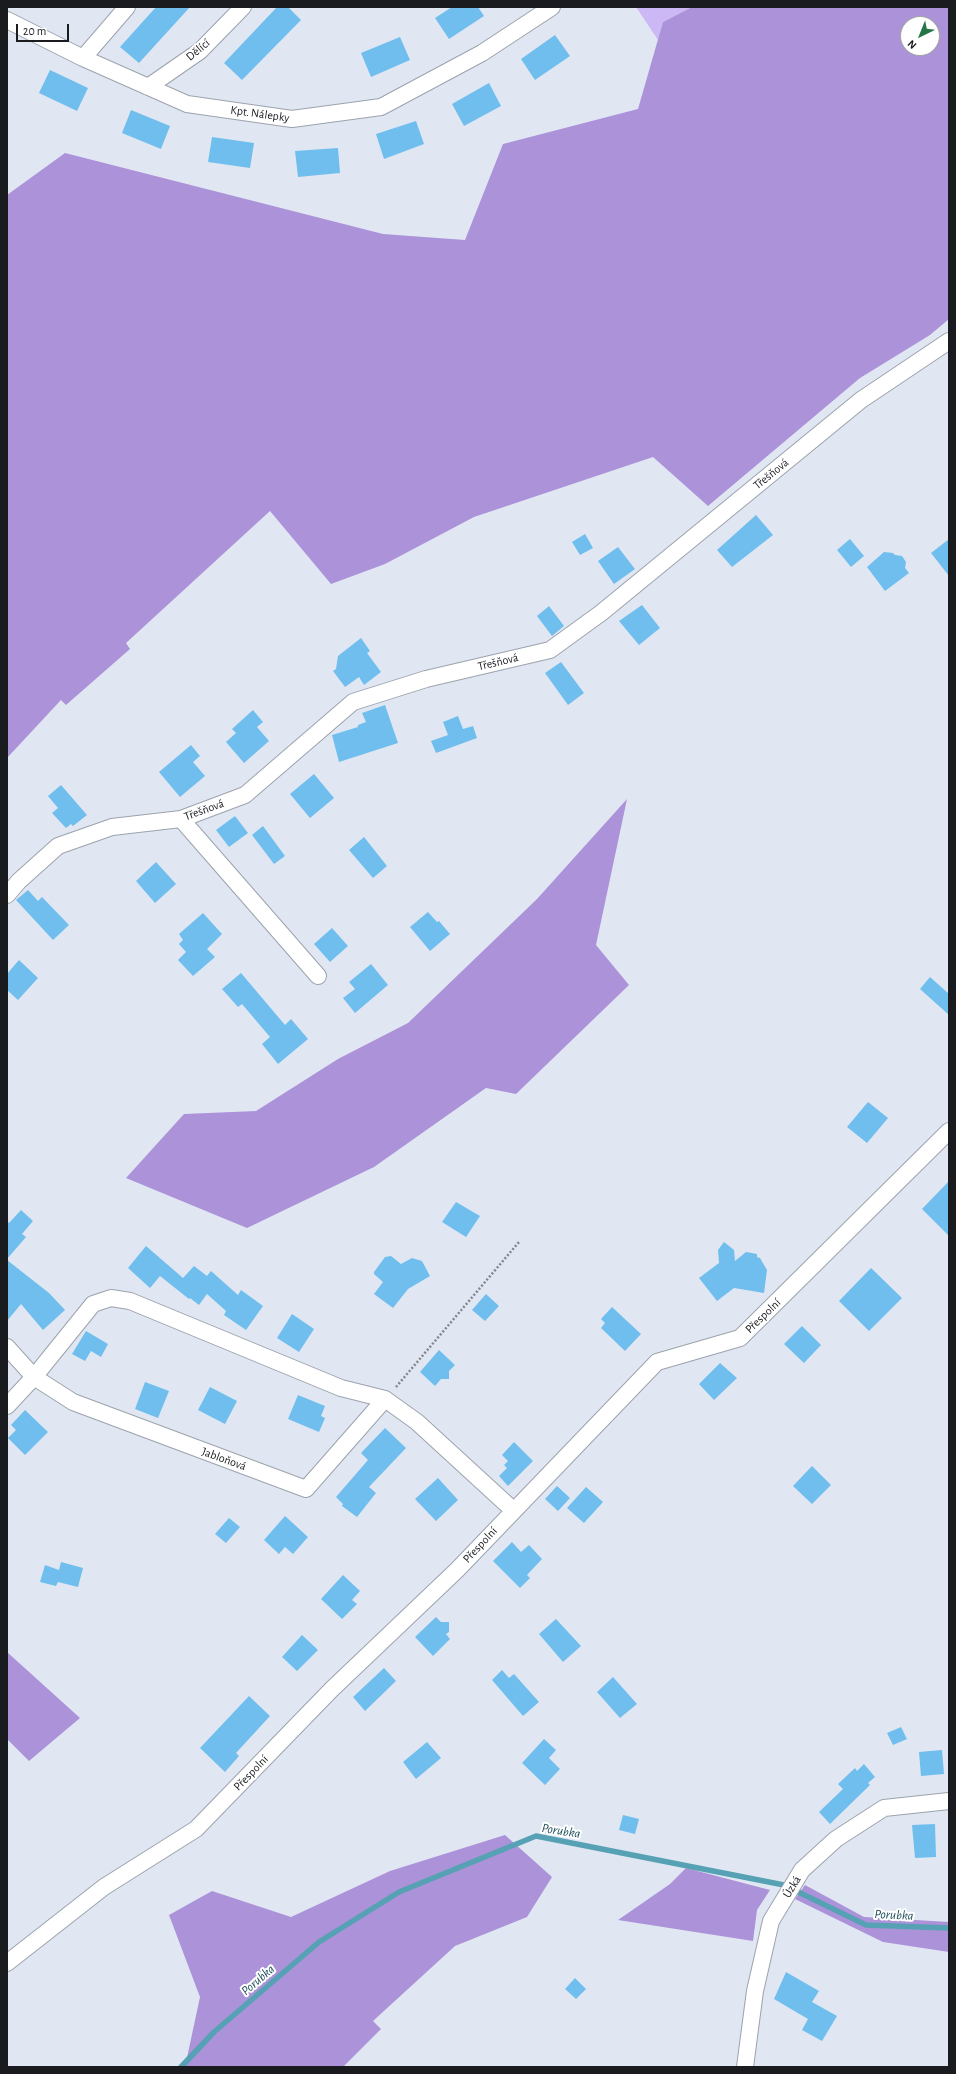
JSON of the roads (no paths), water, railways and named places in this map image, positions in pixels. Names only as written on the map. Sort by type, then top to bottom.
[{"type":"street","points":[[83,58],[127,7]]},
{"type":"street","name":"Dělící","points":[[148,87],[200,51],[243,7]]},
{"type":"street","name":"Kpt. Nálepky","points":[[7,20],[83,58],[187,104],[292,119],[381,107],[482,52],[552,7]]},
{"type":"street","name":"Třešňová","points":[[7,895],[19,881],[58,846],[112,827],[181,818],[245,795],[353,702],[426,679],[550,650],[601,613],[855,405],[949,341]]},
{"type":"street","points":[[181,818],[318,976]]},
{"type":"street","name":"Přespolní","points":[[7,1963],[104,1887],[196,1829],[332,1689],[457,1570],[513,1510],[657,1362],[740,1338],[949,1131]]},
{"type":"street","points":[[7,1406],[34,1377],[93,1304],[111,1298],[130,1301],[341,1388],[385,1399],[417,1422],[513,1510]]},
{"type":"street","name":"Jabloňová","points":[[7,1347],[34,1377],[73,1402],[306,1489],[385,1399]]},
{"type":"street","name":"Úzká","points":[[745,2067],[755,1991],[771,1921],[802,1870],[836,1839],[884,1808],[949,1801]]},
{"type":"waterway","name":"Porubka","points":[[181,2067],[214,2032],[319,1942],[399,1892],[536,1836],[784,1885],[866,1925],[949,1928]]}]
